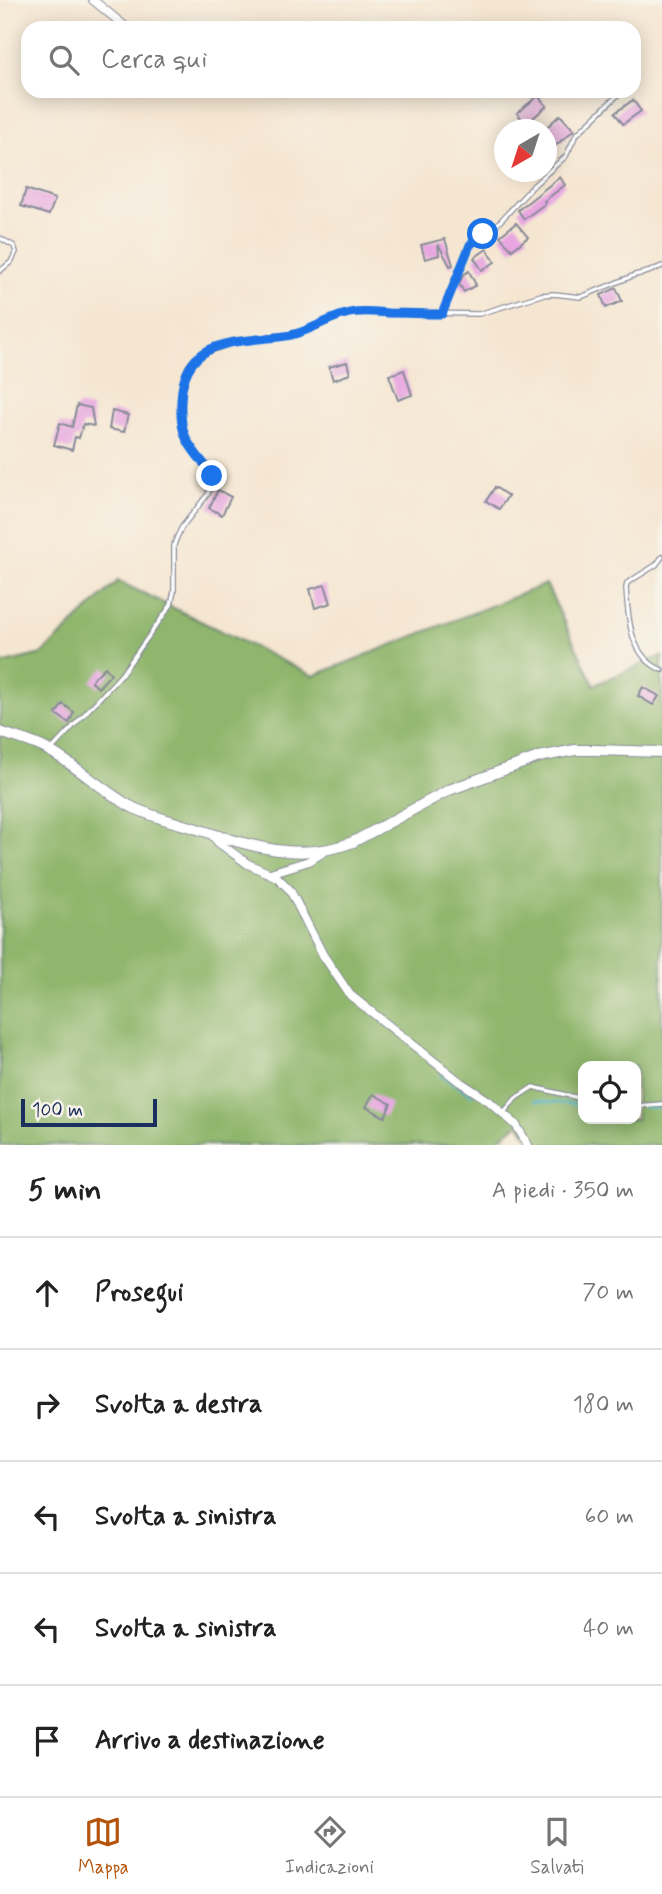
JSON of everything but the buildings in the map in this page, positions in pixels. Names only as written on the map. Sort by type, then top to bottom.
[{"type":"street","points":[[93,0],[118,21]]},
{"type":"street","points":[[0,732],[50,751],[133,808],[211,834],[289,852],[338,848],[449,790],[539,757],[595,750],[662,752]]},
{"type":"street","points":[[211,834],[248,864],[277,877],[289,890],[323,956],[350,995],[503,1113],[516,1125],[528,1145]]},
{"type":"street","points":[[270,873],[309,861],[325,850]]},
{"type":"lane","points":[[442,314],[470,245],[494,229],[534,185],[566,156],[576,135],[615,98]]},
{"type":"lane","points":[[0,238],[14,246],[16,252],[11,262],[0,271]]},
{"type":"lane","points":[[50,751],[121,675],[171,605],[174,591],[174,545],[182,527],[208,494],[212,482],[210,471],[186,441],[181,428],[182,387],[194,360],[225,344],[244,339],[298,333],[347,313],[479,314],[548,294],[582,296],[662,266]]},
{"type":"lane","points":[[662,558],[656,565],[627,583],[626,589],[628,623],[632,636],[644,657],[652,666],[662,670]]},
{"type":"lane","points":[[503,1113],[516,1098],[533,1087],[578,1098]]},
{"type":"lane","points":[[641,1106],[662,1104]]},
{"type":"green space","points":[[118,581],[313,676],[546,584],[594,685],[662,656],[662,1145],[533,1145],[519,1123],[500,1138],[497,1145],[0,1145],[0,664],[42,654]]},
{"type":"waterway","points":[[440,1075],[472,1095]]},
{"type":"waterway","points":[[534,1101],[578,1105]]},
{"type":"waterway","points":[[643,1107],[662,1108]]},
{"type":"route","points":[[212,476],[186,441],[181,428],[182,387],[189,366],[198,356],[235,341],[306,331],[347,313],[442,314],[466,252],[483,234]]}]
